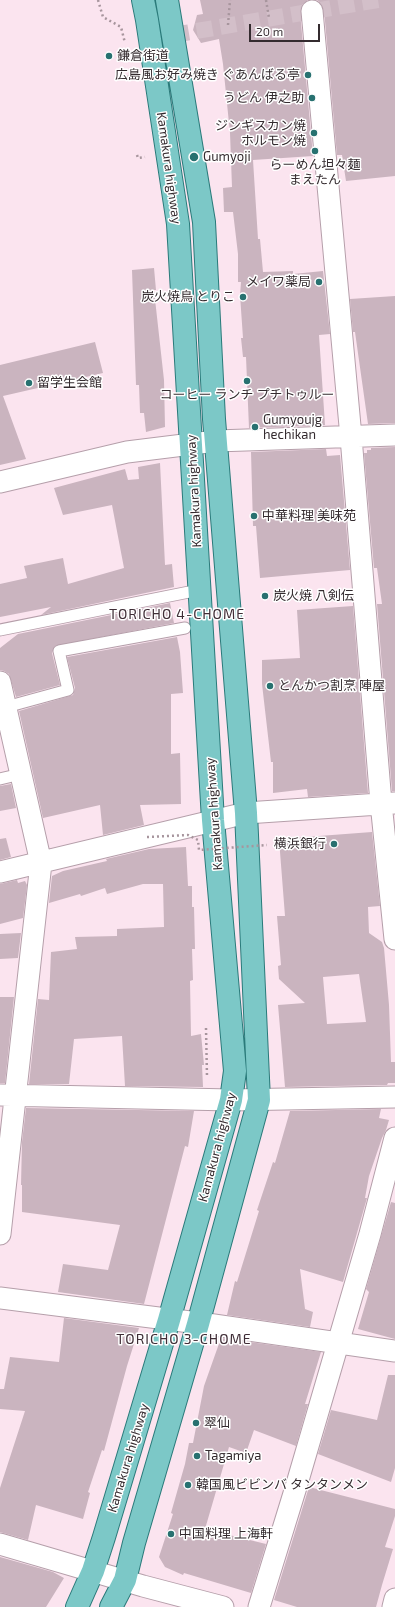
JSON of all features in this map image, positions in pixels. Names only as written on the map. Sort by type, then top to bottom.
[{"type":"main road","name":"Kamakura highway","points":[[77,1607],[93,1571],[104,1537],[169,1320],[231,1100],[235,1071],[204,823],[200,590],[178,224],[143,0]]},
{"type":"main road","name":"Kamakura highway","points":[[111,1607],[125,1580],[134,1543],[198,1324],[259,1100],[246,813],[216,441],[204,222],[167,0]]},
{"type":"street","points":[[312,11],[351,437],[388,803],[395,939]]},
{"type":"street","points":[[0,482],[127,452],[216,441],[395,435]]},
{"type":"street","points":[[0,682],[41,863],[8,1095],[0,1234]]},
{"type":"street","points":[[0,872],[246,813],[388,803]]},
{"type":"street","points":[[8,1095],[231,1100],[395,1097]]},
{"type":"street","points":[[259,1607],[296,1487],[370,1234],[395,1138]]},
{"type":"street","points":[[0,1298],[395,1351]]},
{"type":"street","points":[[0,1544],[223,1607]]},
{"type":"street","points":[[393,1607],[395,1599]]},
{"type":"lane","points":[[0,630],[200,590]]},
{"type":"lane","points":[[6,707],[68,690],[59,651],[185,628]]},
{"type":"lane","points":[[0,779],[21,774]]},
{"type":"path","points":[[98,0],[103,17],[121,27],[126,48]]},
{"type":"path","points":[[228,25],[230,0]]},
{"type":"path","points":[[266,0],[269,18]]},
{"type":"path","points":[[122,77],[133,76],[134,84]]},
{"type":"path","points":[[144,150],[146,164]]},
{"type":"path","points":[[137,155],[138,158],[145,157]]},
{"type":"path","points":[[197,856],[204,823]]},
{"type":"path","points":[[147,837],[188,835],[198,840],[199,850],[267,845]]},
{"type":"path","points":[[206,1026],[208,1099]]},
{"type":"building","points":[[200,0],[308,0],[301,6],[300,12],[313,156],[253,160],[258,239],[260,239],[263,272],[293,271],[293,274],[323,271],[330,334],[319,335],[325,425],[249,428],[246,357],[243,357],[241,338],[243,338],[240,295],[241,282],[238,282],[238,254],[233,212],[224,212],[223,188],[232,187],[230,133],[223,64],[219,39],[201,43],[193,30],[197,15],[203,14]]},
{"type":"building","points":[[317,0],[395,0],[395,176],[346,181],[342,155],[337,155],[324,10],[322,4]]},
{"type":"building","points":[[154,268],[156,290],[154,290],[164,380],[165,427],[146,432],[144,413],[140,413],[139,385],[136,385],[132,270]]},
{"type":"building","points":[[395,296],[395,423],[368,424],[355,332],[353,332],[350,299]]},
{"type":"building","name":"留学生会館","points":[[95,342],[103,373],[3,396],[26,459],[0,465],[0,365]]},
{"type":"building","points":[[395,447],[395,791],[392,791],[377,604],[382,604],[377,568],[374,568],[364,453],[367,453],[367,450],[371,450],[371,448]]},
{"type":"building","points":[[326,449],[327,456],[340,455],[350,570],[260,578],[256,526],[253,526],[251,452]]},
{"type":"building","points":[[160,463],[165,565],[172,564],[174,587],[41,615],[51,607],[0,617],[0,584],[27,578],[24,566],[63,558],[68,584],[124,568],[112,505],[63,515],[54,488],[125,469],[128,480],[139,479],[138,467]]},
{"type":"building","points":[[170,603],[174,623],[55,646],[52,653],[60,685],[16,697],[9,674],[0,670],[0,648],[18,634]]},
{"type":"building","points":[[353,606],[368,793],[308,797],[307,789],[273,793],[273,762],[271,762],[262,684],[262,660],[300,658],[297,610]]},
{"type":"building","points":[[177,637],[180,652],[183,693],[171,694],[171,754],[180,753],[181,804],[140,805],[144,825],[103,835],[100,805],[43,818],[19,711],[73,695],[75,688],[67,657]]},
{"type":"building","points":[[11,784],[16,808],[0,811],[0,786]]},
{"type":"building","points":[[372,832],[380,906],[368,907],[369,933],[382,942],[384,948],[389,1005],[391,1062],[395,1062],[395,1083],[388,1083],[387,1085],[285,1087],[278,1005],[305,1003],[279,979],[278,966],[281,965],[277,916],[285,916],[279,839]],"holes":[[[359,974],[366,1022],[327,1024],[323,977]]]},
{"type":"building","points":[[6,838],[11,857],[0,860],[0,839]]},
{"type":"building","points":[[186,847],[188,886],[192,886],[192,907],[194,907],[195,949],[192,949],[193,980],[190,981],[191,1036],[201,1034],[204,1065],[202,1065],[203,1087],[125,1086],[122,1036],[74,1039],[69,1084],[29,1084],[38,999],[49,1000],[51,952],[77,949],[75,937],[117,936],[117,929],[164,927],[163,884],[143,884],[107,894],[105,888],[81,896],[80,894],[49,903],[52,876],[63,871],[107,861],[106,859],[149,849]]},
{"type":"building","points":[[17,880],[18,883],[25,881],[27,885],[23,918],[0,924],[0,884]]},
{"type":"building","points":[[21,933],[18,958],[0,959],[0,934]]},
{"type":"building","points":[[0,997],[14,997],[5,1083],[0,1083]]},
{"type":"building","points":[[26,1108],[194,1111],[188,1147],[185,1146],[144,1304],[58,1292],[63,1264],[108,1270],[120,1225],[22,1212],[22,1142]]},
{"type":"building","points":[[381,1109],[379,1118],[389,1120],[369,1176],[365,1198],[367,1198],[343,1282],[300,1269],[305,1309],[313,1312],[310,1327],[227,1315],[235,1281],[237,1282],[259,1211],[257,1210],[273,1162],[275,1163],[290,1111]]},
{"type":"building","points":[[391,1202],[395,1203],[395,1339],[358,1329],[369,1292],[366,1289]]},
{"type":"building","points":[[64,1318],[139,1328],[104,1451],[102,1450],[88,1492],[90,1493],[83,1519],[36,1505],[28,1540],[0,1532],[0,1488],[25,1411],[0,1409],[0,1389],[4,1389],[10,1357],[59,1362]]},
{"type":"building","points":[[221,1338],[321,1352],[305,1404],[308,1404],[296,1446],[254,1430],[246,1453],[229,1447],[205,1529],[266,1544],[251,1593],[184,1573],[183,1575],[165,1567],[159,1557],[173,1514],[171,1513],[185,1464],[189,1443],[193,1443],[204,1386]]},
{"type":"building","points":[[388,1375],[395,1375],[395,1468],[391,1482],[318,1454],[331,1410],[377,1420]]},
{"type":"building","points":[[309,1487],[395,1509],[395,1516],[385,1547],[393,1549],[376,1607],[297,1607],[274,1600]]},
{"type":"building","points":[[0,1557],[53,1572],[64,1578],[46,1607],[0,1607]]},
{"type":"tunnel","points":[[173,35],[378,0]]},
{"type":"place","name":"鎌倉街道","points":[[109,56]]},
{"type":"place","name":"広島風お好み焼き ぐあんばる亭","points":[[308,75]]},
{"type":"place","name":"うどん 伊之助","points":[[312,98]]},
{"type":"place","name":"ジンギスカン焼 ホルモン焼","points":[[314,133]]},
{"type":"place","name":"らーめん坦々麺 まえたん","points":[[315,151]]},
{"type":"place","name":"Gumyoji","points":[[194,157]]},
{"type":"place","name":"メイワ薬局","points":[[319,282]]},
{"type":"place","name":"炭火焼鳥 とりこ","points":[[243,297]]},
{"type":"place","name":"コーヒー ランチ プチトゥルー","points":[[247,381]]},
{"type":"place","name":"留学生会館","points":[[29,383]]},
{"type":"place","name":"Gumyoujg hechikan","points":[[255,427]]},
{"type":"place","name":"中華料理 美味苑","points":[[254,516]]},
{"type":"place","name":"炭火焼 八剣伝","points":[[265,596]]},
{"type":"place","name":"とんかつ割烹 陣屋","points":[[270,686]]},
{"type":"place","name":"横浜銀行","points":[[334,844]]},
{"type":"place","name":"翠仙","points":[[196,1423]]},
{"type":"place","name":"Tagamiya","points":[[197,1456]]},
{"type":"place","name":"韓国風ビビンバ タンタンメン","points":[[188,1485]]},
{"type":"place","name":"中国料理 上海軒","points":[[171,1534]]},
{"type":"district","name":"TORICHO 4-CHOME","points":[[177,614]]},
{"type":"district","name":"TORICHO 3-CHOME","points":[[184,1339]]}]
